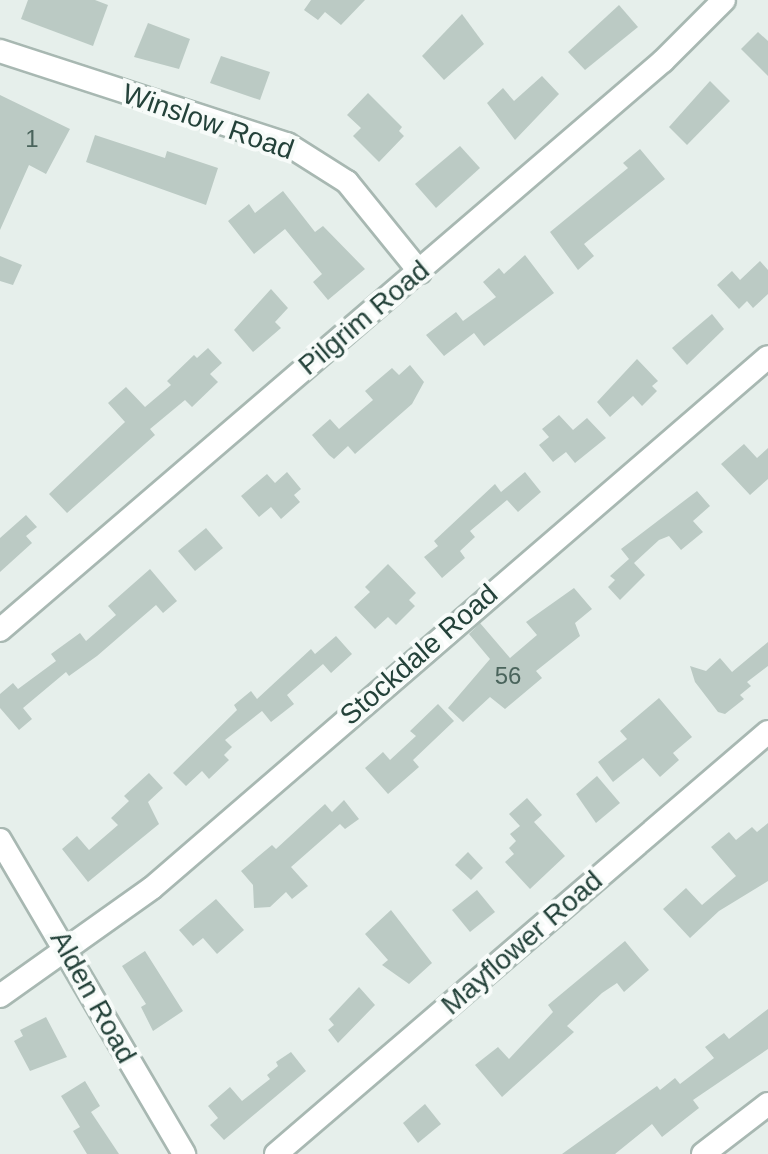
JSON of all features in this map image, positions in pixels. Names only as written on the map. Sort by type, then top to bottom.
[{"type":"street","name":"Pilgrim Road","points":[[0,630],[663,61],[724,0]]},
{"type":"street","name":"Winslow Road","points":[[0,51],[287,144],[347,182],[420,272]]},
{"type":"street","name":"Stockdale Road","points":[[0,996],[152,888],[768,357]]},
{"type":"street","name":"Mayflower Road","points":[[276,1154],[768,732]]},
{"type":"street","name":"Alden Road","points":[[0,840],[67,948],[184,1154]]},
{"type":"street","points":[[703,1154],[768,1104]]},
{"type":"building","points":[[28,0],[95,0],[108,5],[93,46],[21,19]]},
{"type":"building","points":[[311,0],[365,0],[341,25],[325,12],[318,20],[304,10]]},
{"type":"building","points":[[619,5],[638,27],[585,70],[568,52]]},
{"type":"building","points":[[462,14],[484,44],[444,80],[422,56]]},
{"type":"building","points":[[148,23],[190,39],[179,69],[134,57]]},
{"type":"building","points":[[758,32],[768,41],[768,76],[741,49]]},
{"type":"building","points":[[221,56],[270,72],[260,100],[210,83]]},
{"type":"building","points":[[542,76],[559,94],[515,140],[487,103],[503,88],[514,101]]},
{"type":"building","points":[[710,81],[730,101],[687,145],[669,127]]},
{"type":"building","points":[[368,93],[402,127],[399,131],[404,136],[379,162],[353,136],[361,128],[347,115]]},
{"type":"building","points":[[0,95],[70,129],[46,174],[29,165],[0,230]]},
{"type":"building","points":[[95,135],[165,158],[167,151],[218,168],[206,205],[86,162]]},
{"type":"building","points":[[460,146],[480,168],[436,208],[415,184]]},
{"type":"building","points":[[640,149],[665,179],[584,244],[594,256],[578,270],[550,232],[628,168],[623,163]]},
{"type":"building","points":[[283,191],[315,232],[323,226],[365,269],[328,300],[313,282],[322,274],[285,229],[254,254],[228,221],[249,204],[255,213]]},
{"type":"building","points":[[525,255],[554,293],[484,346],[474,333],[444,356],[426,335],[456,312],[463,321],[496,297],[483,282],[499,268],[504,274]]},
{"type":"building","points":[[0,256],[22,265],[13,285],[0,281]]},
{"type":"building","points":[[760,261],[768,270],[768,294],[753,308],[747,301],[739,309],[717,285],[732,271],[740,280]]},
{"type":"building","points":[[271,289],[288,308],[275,322],[281,328],[253,352],[234,330]]},
{"type":"building","points":[[712,314],[724,329],[687,365],[672,348]]},
{"type":"building","points":[[208,348],[222,363],[210,374],[218,382],[192,407],[185,400],[150,429],[155,435],[67,513],[49,494],[125,422],[108,403],[126,387],[145,407],[171,385],[167,381],[194,355],[197,358]]},
{"type":"building","points":[[637,359],[658,381],[652,386],[657,391],[642,406],[633,396],[610,417],[597,402]]},
{"type":"building","points":[[410,365],[424,382],[412,404],[355,454],[348,446],[334,459],[329,455],[312,435],[330,419],[339,429],[373,400],[365,391],[392,368],[399,375]]},
{"type":"building","points":[[559,415],[573,430],[587,418],[606,438],[575,463],[566,452],[553,462],[539,445],[549,437],[542,429]]},
{"type":"building","points":[[744,444],[757,458],[768,448],[768,479],[750,495],[721,464]]},
{"type":"building","points":[[287,472],[301,489],[294,495],[300,502],[281,519],[271,507],[259,517],[241,496],[267,474],[275,483]]},
{"type":"building","points":[[525,472],[541,492],[518,512],[507,500],[470,531],[475,537],[460,551],[465,558],[442,578],[424,557],[438,546],[434,541],[495,484],[501,492]]},
{"type":"building","points":[[697,491],[710,506],[693,521],[703,532],[681,550],[669,536],[659,540],[634,563],[645,575],[620,600],[608,587],[615,580],[610,576],[629,559],[621,549]]},
{"type":"building","points":[[26,515],[37,527],[26,536],[32,543],[0,572],[0,538]]},
{"type":"building","points":[[206,528],[223,548],[195,571],[178,551]]},
{"type":"building","points":[[388,564],[416,593],[409,600],[415,606],[396,625],[388,617],[375,629],[354,607],[370,592],[365,587]]},
{"type":"building","points":[[150,569],[177,601],[163,613],[156,605],[97,656],[69,676],[66,672],[23,708],[32,719],[19,730],[0,708],[0,694],[13,683],[18,689],[56,661],[51,654],[80,633],[86,641],[116,615],[108,606]]},
{"type":"building","points":[[574,588],[592,609],[575,623],[580,636],[536,671],[542,678],[505,709],[490,697],[463,722],[448,708],[490,659],[469,634],[480,623],[510,658],[537,635],[526,622]]},
{"type":"building","points":[[336,636],[352,654],[331,673],[323,664],[287,695],[294,704],[271,722],[262,711],[225,740],[232,747],[224,755],[229,760],[209,779],[202,771],[186,786],[173,773],[237,710],[234,705],[251,691],[257,699],[311,649],[315,654]]},
{"type":"building","points":[[768,642],[768,666],[747,682],[751,686],[740,695],[744,699],[725,714],[718,712],[695,682],[690,666],[706,671],[720,658],[732,672]]},
{"type":"building","points":[[659,698],[692,737],[673,753],[679,760],[660,777],[643,758],[613,782],[598,762],[627,739],[620,731]]},
{"type":"building","points":[[438,704],[454,721],[413,760],[419,767],[388,794],[365,768],[383,752],[390,760],[416,736],[410,731]]},
{"type":"building","points":[[149,773],[163,788],[148,802],[159,824],[88,882],[62,849],[77,836],[89,850],[118,825],[111,818],[129,801],[124,796]]},
{"type":"building","points":[[597,776],[620,803],[596,823],[576,794]]},
{"type":"building","points":[[527,798],[542,815],[534,822],[565,856],[530,889],[505,862],[514,854],[509,848],[516,841],[510,834],[520,826],[509,814]]},
{"type":"building","points":[[344,800],[359,819],[345,829],[340,824],[291,867],[308,886],[292,899],[286,892],[270,907],[254,908],[253,885],[241,871],[272,845],[276,849],[325,804],[332,812]]},
{"type":"building","points":[[768,823],[768,881],[719,911],[690,938],[663,909],[686,888],[702,905],[736,876],[711,847],[729,832],[736,840],[752,827],[757,832]]},
{"type":"building","points":[[468,852],[483,868],[471,880],[455,865]]},
{"type":"building","points":[[477,890],[495,912],[470,932],[452,910]]},
{"type":"building","points":[[216,899],[244,930],[217,954],[203,938],[193,946],[179,930]]},
{"type":"building","points":[[391,910],[432,963],[409,984],[382,965],[388,960],[365,934]]},
{"type":"building","points":[[625,941],[649,970],[624,992],[617,983],[602,993],[567,1026],[574,1032],[502,1097],[475,1065],[498,1047],[509,1059],[553,1012],[548,1005]]},
{"type":"building","points":[[145,951],[183,1011],[153,1031],[141,1007],[146,1004],[122,966]]},
{"type":"building","points":[[359,987],[375,1005],[338,1043],[328,1030],[334,1025],[329,1019]]},
{"type":"building","points":[[768,1009],[768,1049],[693,1100],[699,1108],[662,1137],[652,1124],[615,1154],[562,1154],[657,1086],[660,1090],[675,1078],[680,1084],[714,1058],[705,1047],[724,1033],[729,1039]]},
{"type":"building","points":[[46,1017],[67,1057],[30,1071],[14,1041],[23,1036],[20,1030]]},
{"type":"building","points":[[291,1052],[306,1071],[224,1140],[210,1125],[218,1118],[208,1106],[230,1087],[242,1101],[270,1079],[267,1075],[278,1066],[276,1062]]},
{"type":"building","points":[[85,1081],[100,1106],[91,1112],[119,1154],[87,1154],[73,1131],[80,1127],[61,1096]]},
{"type":"building","points":[[425,1104],[441,1124],[418,1143],[403,1123]]}]
